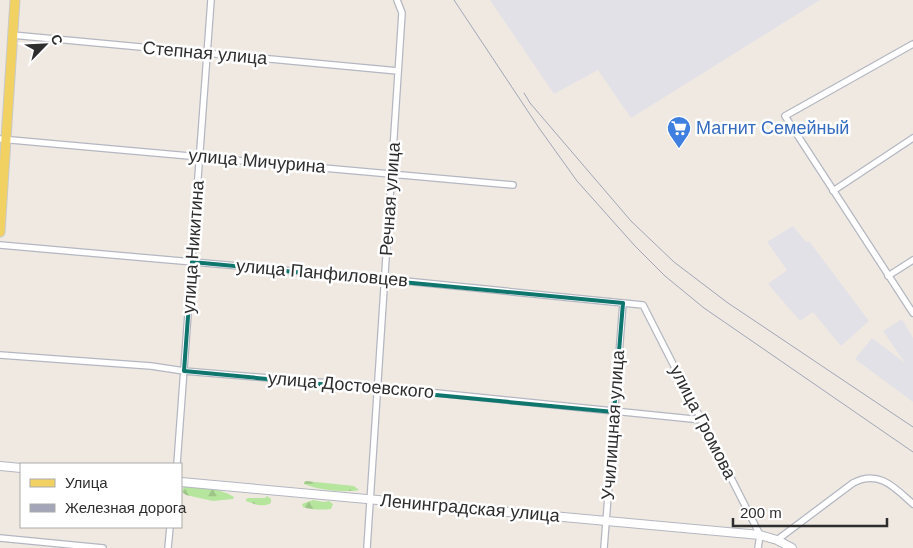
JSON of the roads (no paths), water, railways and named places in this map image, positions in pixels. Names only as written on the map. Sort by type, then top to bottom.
[{"type":"main road","points":[[0,232],[3,140],[15,0]]},
{"type":"street","name":"улица Никитина","points":[[177,463],[211,0]]},
{"type":"street","name":"Речная улица","points":[[367,548],[402,13],[397,0]]},
{"type":"street","name":"Степная улица","points":[[12,35],[398,71]]},
{"type":"street","points":[[913,44],[784,116],[913,313]]},
{"type":"street","points":[[834,191],[913,138]]},
{"type":"street","name":"улица Мичурина","points":[[3,140],[513,185]]},
{"type":"street","name":"улица Панфиловцев","points":[[0,245],[385,278],[643,305]]},
{"type":"street","points":[[888,276],[913,260]]},
{"type":"street","name":"Училищная улица","points":[[604,548],[622,303]]},
{"type":"street","name":"улица Громова","points":[[643,305],[760,535]]},
{"type":"street","name":"улица Достоевского","points":[[0,355],[151,366],[184,371],[378,387],[702,420]]},
{"type":"street","points":[[0,466],[20,468]]},
{"type":"street","points":[[777,540],[853,482],[862,478],[872,477],[883,481],[892,486],[913,504]]},
{"type":"street","name":"Ленинградская улица","points":[[182,482],[760,535]]},
{"type":"street","points":[[168,548],[170,528]]},
{"type":"street","points":[[758,548],[760,535],[777,540],[792,548]]},
{"type":"street","points":[[0,538],[103,548]]},
{"type":"railway","points":[[454,0],[539,128],[577,181],[635,246],[665,276],[704,308],[913,452]]},
{"type":"railway","points":[[524,93],[530,103],[631,221],[674,262],[728,303],[913,427]]},
{"type":"place","name":"Магнит Семейный","points":[[679,149]]}]
